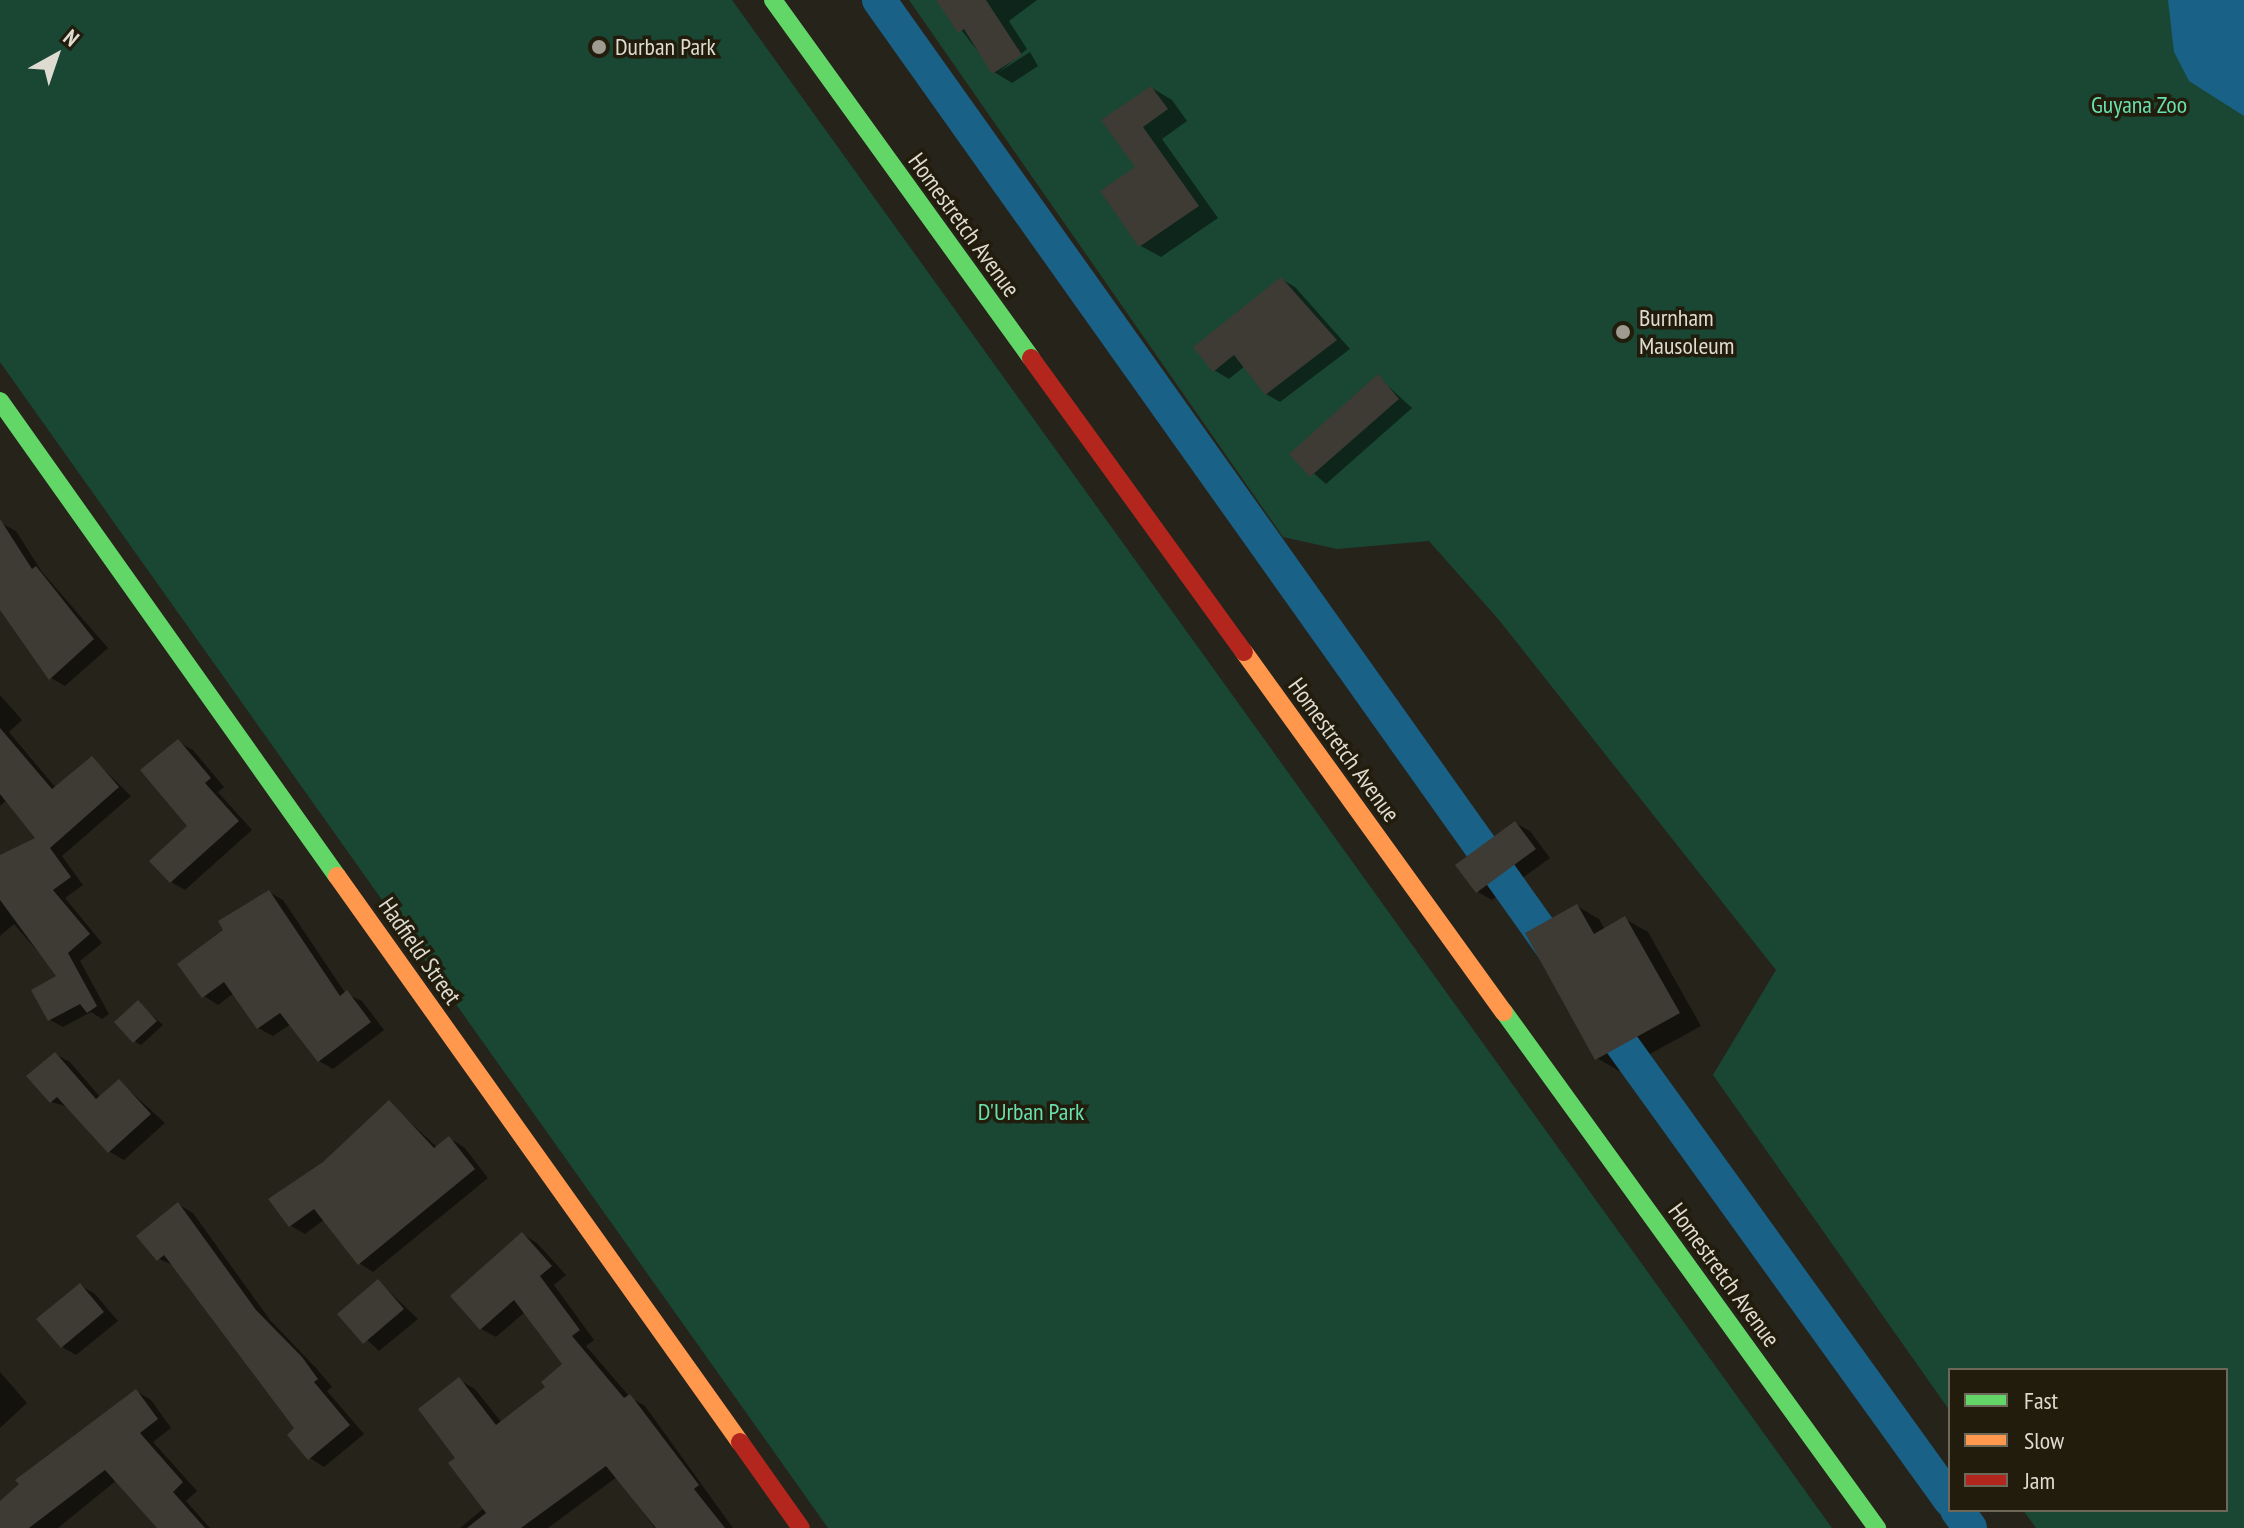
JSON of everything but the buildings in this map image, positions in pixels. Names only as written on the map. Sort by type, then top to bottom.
[{"type":"main road","name":"Homestretch Avenue","points":[[773,0],[1877,1528]]},
{"type":"main road","name":"Hadfield Street","points":[[0,401],[801,1528]]},
{"type":"green space","name":"D'Urban Park","points":[[0,0],[732,0],[1832,1528],[828,1528],[0,362]]},
{"type":"green space","name":"Guyana Zoo","points":[[909,0],[2244,0],[2244,1528],[2036,1528],[2024,1512],[2228,1512],[2228,1368],[1948,1368],[1948,1408],[1713,1075],[1776,970],[1499,620],[1429,541],[1337,549],[1283,537]]},
{"type":"water","points":[[2168,0],[2244,0],[2244,116],[2189,81],[2174,52]]},
{"type":"waterway","points":[[879,0],[1564,964]]},
{"type":"waterway","points":[[1595,1007],[1948,1497]]},
{"type":"waterway","points":[[1958,1512],[1970,1528]]},
{"type":"traffic: fast","points":[[773,0],[1031,358]]},
{"type":"traffic: fast","points":[[0,401],[337,876]]},
{"type":"traffic: fast","points":[[1504,1012],[1877,1528]]},
{"type":"traffic: slow","points":[[1244,652],[1504,1012]]},
{"type":"traffic: slow","points":[[337,876],[740,1442]]},
{"type":"traffic: jam","points":[[1031,358],[1244,652]]},
{"type":"traffic: jam","points":[[740,1442],[801,1528]]},
{"type":"place","name":"Durban Park","points":[[599,47]]},
{"type":"place","name":"Burnham Mausoleum","points":[[1623,332]]}]
